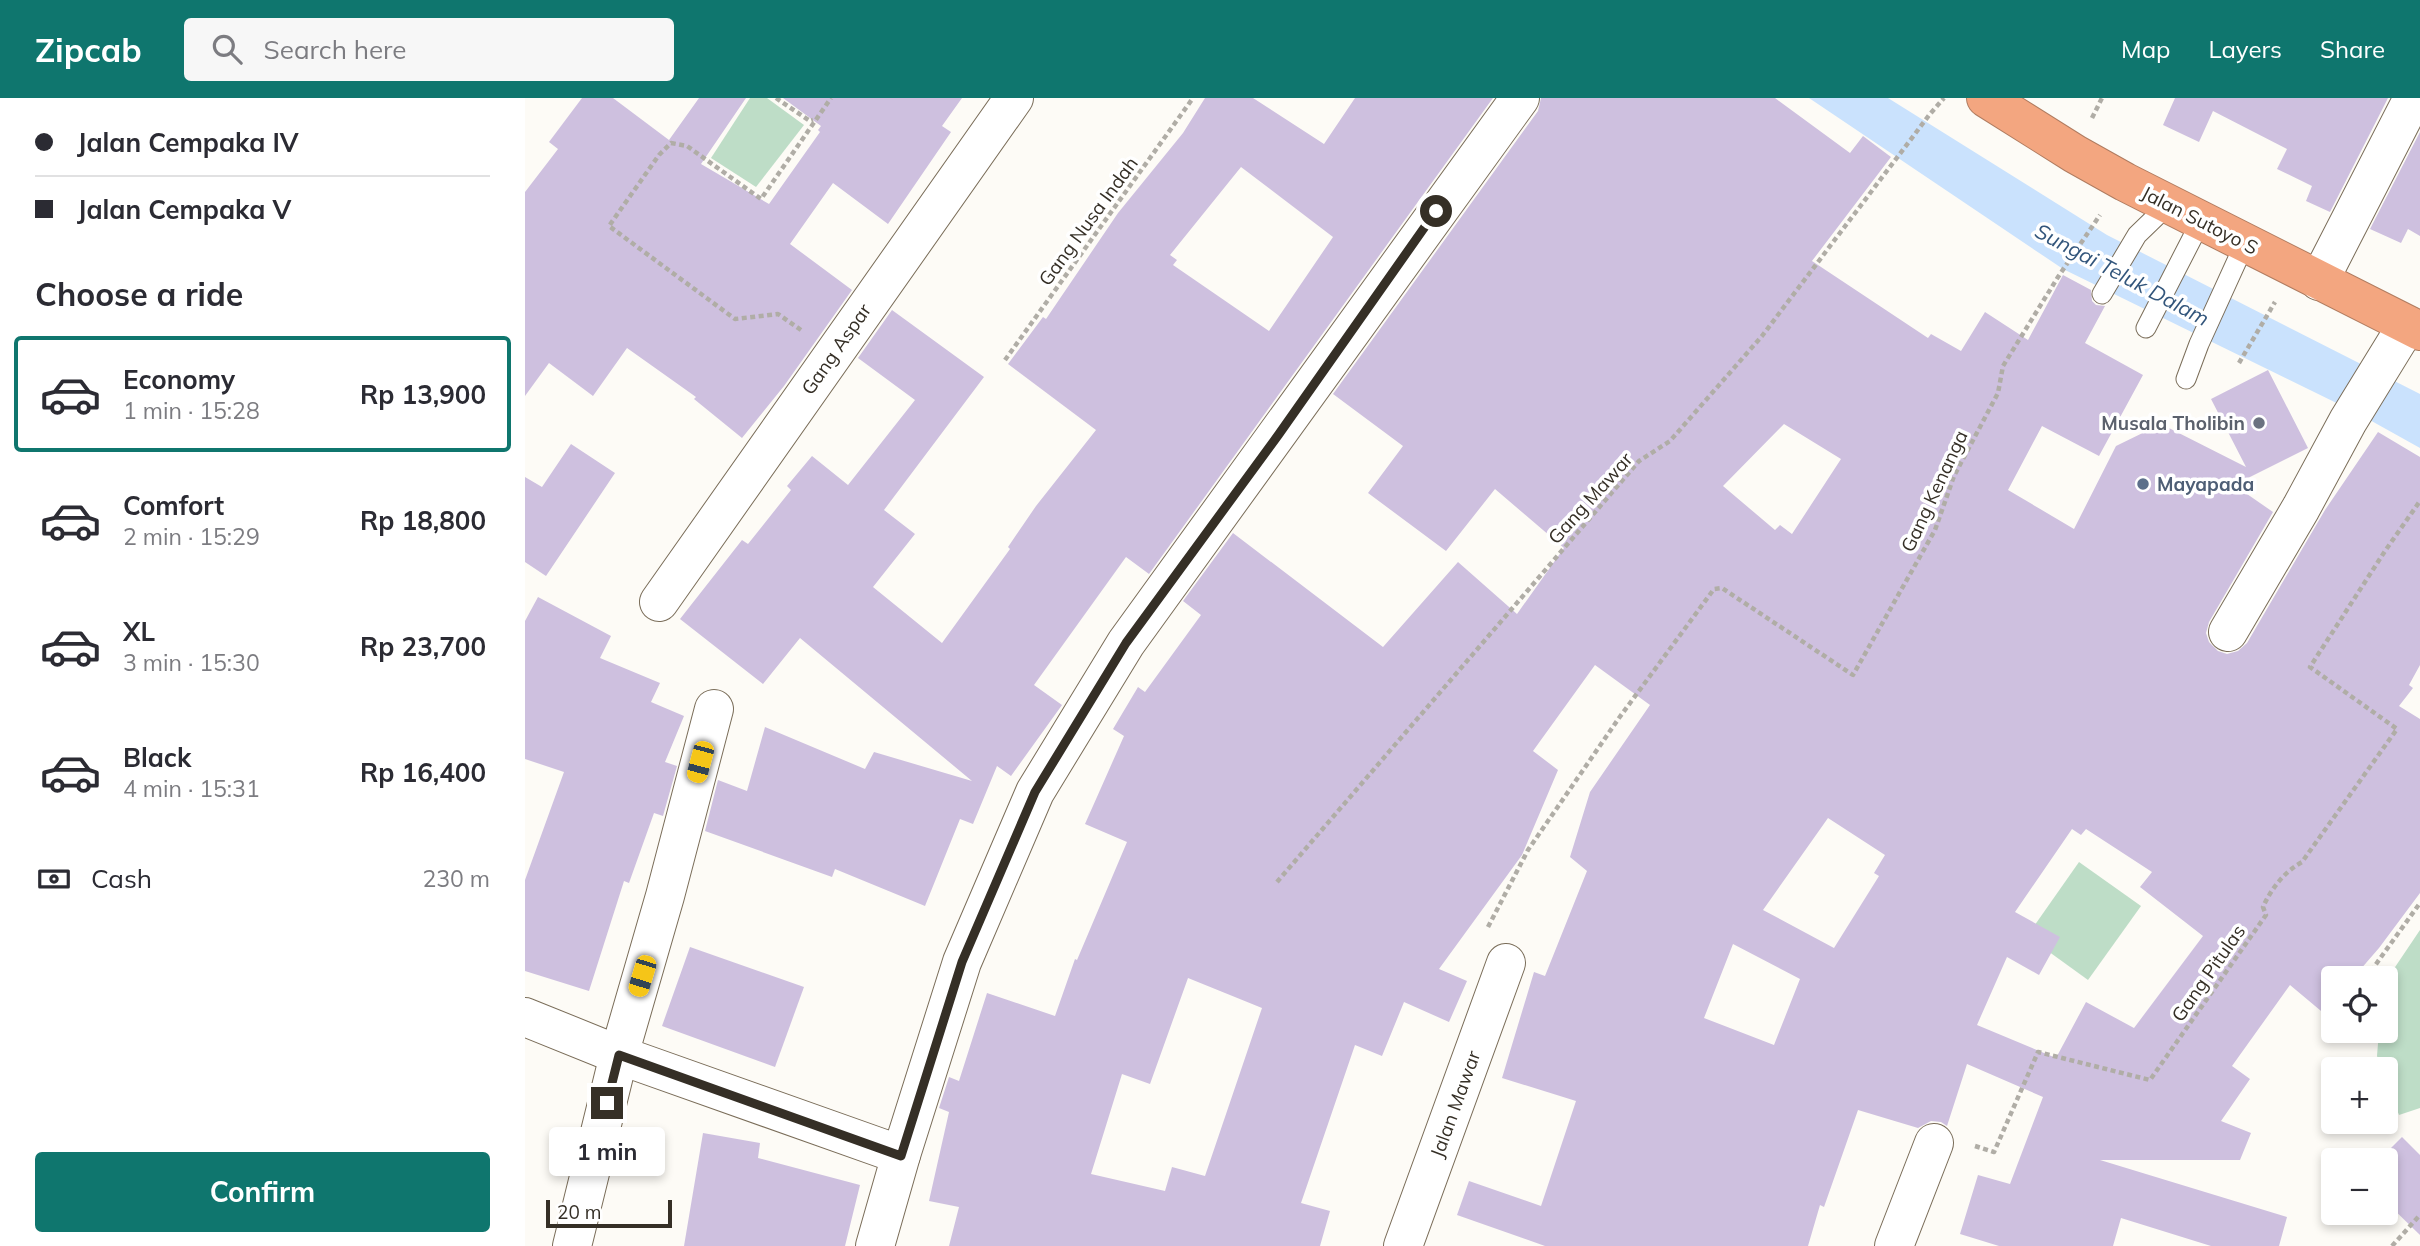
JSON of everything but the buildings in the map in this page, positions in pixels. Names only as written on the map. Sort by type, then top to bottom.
[{"type":"highway","name":"Jalan Sutoyo S","points":[[1986,98],[2075,154],[2185,213],[2414,328]]},
{"type":"street","name":"Gang Aspar","points":[[659,602],[1014,98]]},
{"type":"street","points":[[875,1246],[962,962],[1035,792],[1126,643],[1520,98]]},
{"type":"street","points":[[2319,281],[2413,98]]},
{"type":"street","points":[[2228,632],[2385,359],[2414,328]]},
{"type":"street","points":[[572,1246],[619,1055],[665,896],[714,709]]},
{"type":"street","name":"Jalan Mawar","points":[[1403,1246],[1506,963]]},
{"type":"street","points":[[525,1017],[619,1055],[901,1156]]},
{"type":"street","points":[[1894,1246],[1934,1143]]},
{"type":"lane","points":[[2104,290],[2137,235],[2185,213]]},
{"type":"lane","points":[[2149,323],[2179,264],[2185,213]]},
{"type":"lane","points":[[2186,379],[2245,243]]},
{"type":"path","points":[[776,98],[810,121],[814,120]]},
{"type":"path","points":[[831,98],[761,199],[687,146],[671,143],[659,155],[609,226],[735,319],[778,314],[834,351]]},
{"type":"path","name":"Gang Nusa Indah","points":[[1005,360],[1193,98]]},
{"type":"path","name":"Gang Mawar","points":[[1277,882],[1639,461],[1670,441],[1762,336],[1930,114],[1945,98]]},
{"type":"path","name":"Gang Kenanga","points":[[1506,963],[1486,931],[1528,850],[1619,718],[1714,589],[1722,588],[1853,675],[1935,530],[1954,477],[1998,393],[2003,366],[2101,214]]},
{"type":"path","points":[[2239,363],[2272,306]]},
{"type":"path","name":"Gang Pitulas","points":[[1934,1143],[1949,1138],[1994,1152],[2038,1052],[2150,1080],[2266,915],[2263,907],[2269,893],[2291,868],[2302,862],[2397,729],[2310,667],[2420,501]]},
{"type":"path","points":[[2375,966],[2420,902]]},
{"type":"path","points":[[2392,1246],[2420,1215]]},
{"type":"green space","points":[[750,98],[767,98],[804,125],[756,187],[711,158]]},
{"type":"green space","points":[[2079,862],[2141,906],[2088,980],[2027,936]]},
{"type":"green space","points":[[2420,930],[2420,1108],[2399,1115],[2398,1057],[2377,1056],[2378,1043],[2398,1043],[2398,966],[2396,966]]},
{"type":"water","name":"Sungai Teluk Dalam","points":[[1809,98],[1888,98],[2107,235],[2420,394],[2420,448],[2359,414],[2063,269]]},
{"type":"place","name":"Musala Tholibin","points":[[2259,423]]},
{"type":"place","name":"Mayapada","points":[[2143,484]]},
{"type":"route","points":[[607,1103],[619,1055],[901,1156],[962,962],[1035,792],[1126,643],[1279,434],[1436,211]]}]
